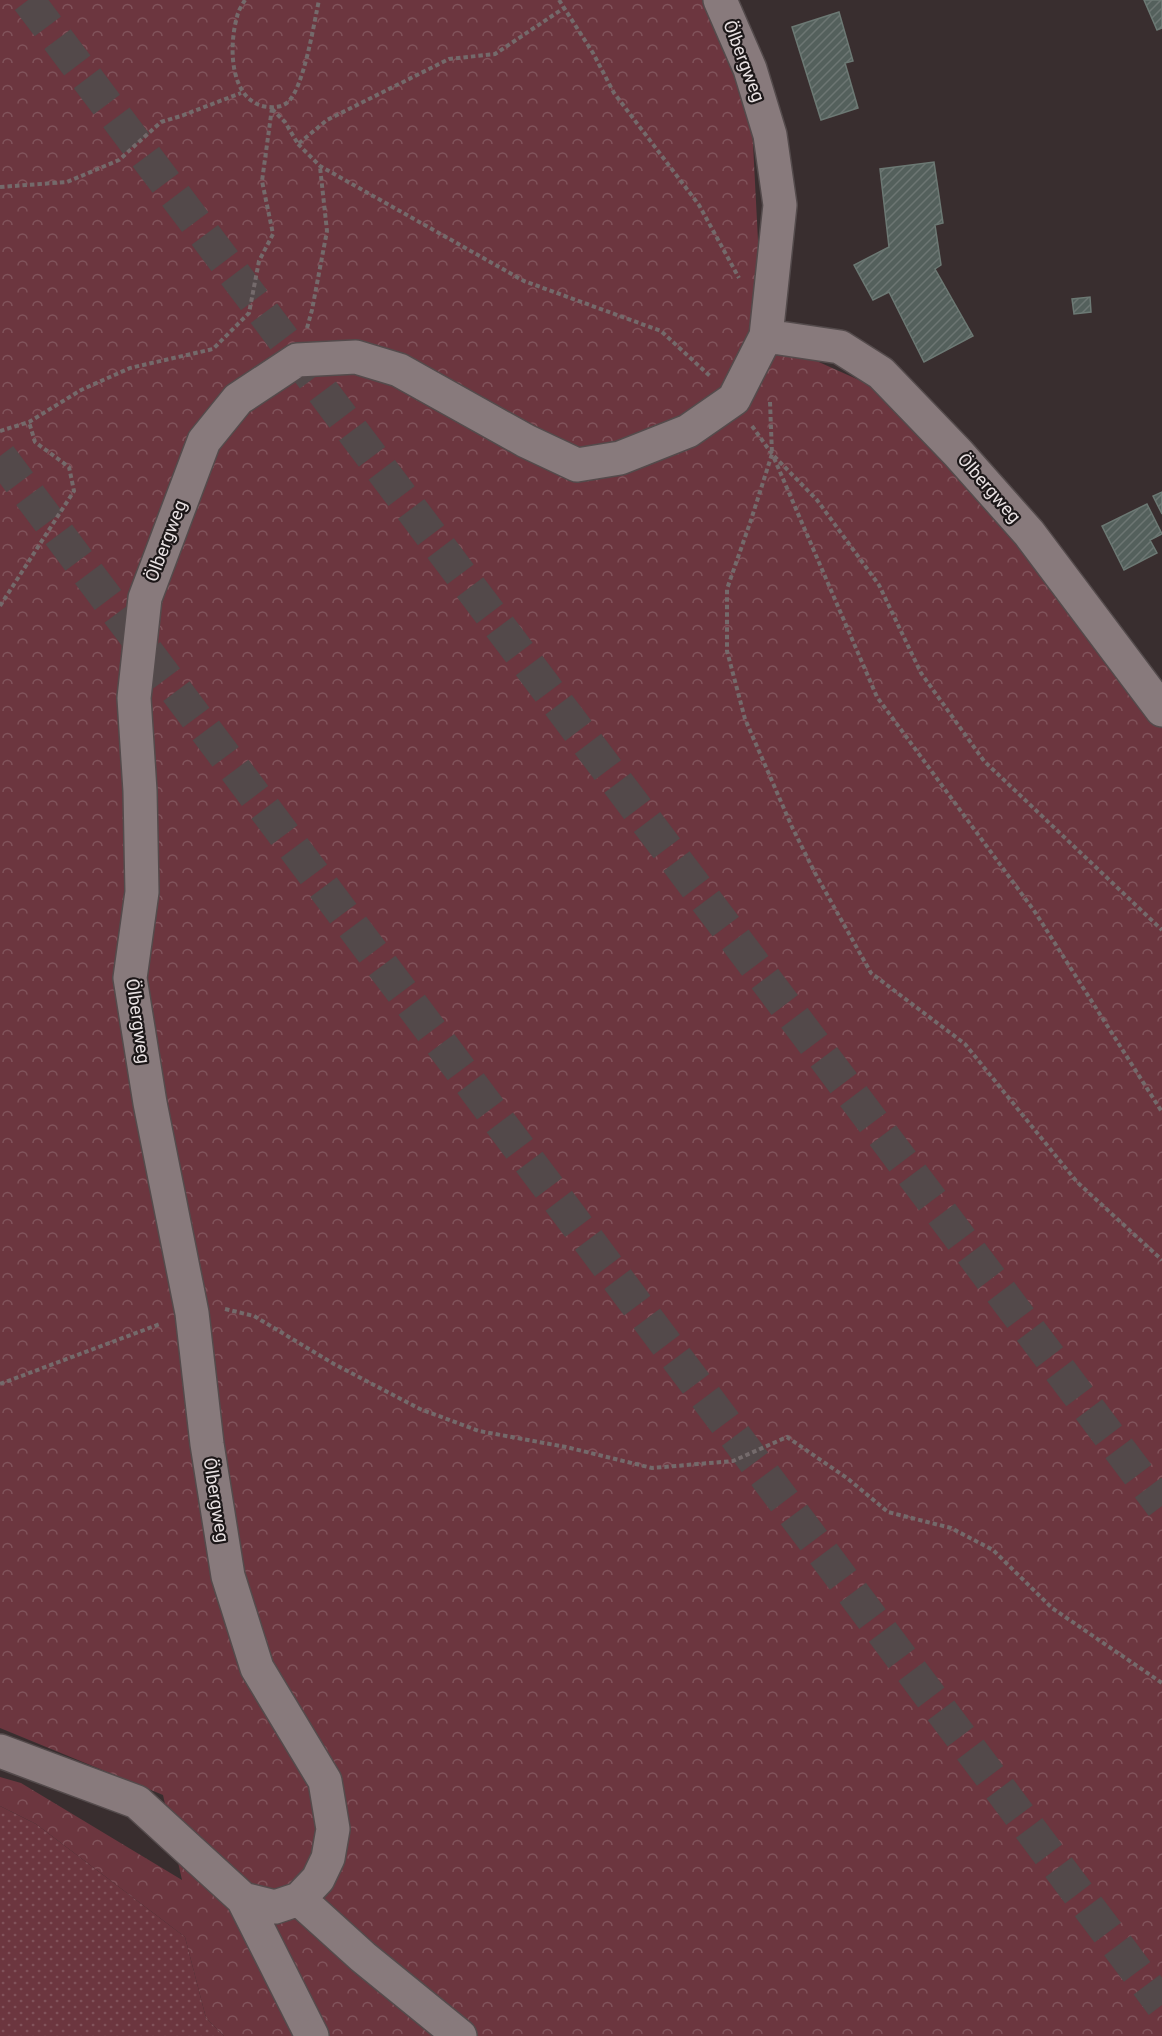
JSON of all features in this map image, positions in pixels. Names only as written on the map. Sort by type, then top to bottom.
[{"type":"street","name":"Ölbergweg","points":[[299,1899],[318,1879],[328,1858],[333,1829],[325,1781],[257,1668],[228,1576],[207,1444],[192,1313],[150,1103],[130,978],[141,892],[140,791],[134,698],[145,598],[204,441],[238,399],[297,360],[356,357],[399,369],[526,441],[577,465],[620,458],[688,431],[734,399],[766,336],[780,205],[770,135],[750,69],[720,0]]},
{"type":"street","name":"Ölbergweg","points":[[766,336],[840,347],[881,373],[958,453],[1029,533],[1162,710]]},
{"type":"street","points":[[0,1751],[137,1802],[243,1899],[312,2036]]},
{"type":"street","points":[[243,1899],[275,1907],[299,1899],[363,1957],[459,2036]]},
{"type":"path","points":[[245,0],[237,15],[233,49],[235,73],[242,93],[255,104],[272,108],[288,102],[299,84],[319,0]]},
{"type":"path","points":[[559,0],[593,53],[614,93],[699,205],[742,284]]},
{"type":"path","points":[[298,144],[327,120],[448,58],[495,54],[564,8]]},
{"type":"path","points":[[0,187],[67,182],[118,160],[161,122],[242,93]]},
{"type":"path","points":[[272,108],[285,122],[298,144],[320,166],[524,281],[661,330],[734,399],[772,454],[817,500],[879,585],[921,673],[984,761],[1162,930]]},
{"type":"path","points":[[0,431],[29,422],[81,390],[130,368],[213,349],[249,313],[259,261],[273,234],[262,181],[272,108]]},
{"type":"path","points":[[297,360],[312,310],[327,231],[320,166]]},
{"type":"path","points":[[770,400],[772,454],[727,589],[727,651],[745,719],[792,827],[870,974],[966,1044],[1077,1182],[1162,1260]]},
{"type":"path","points":[[0,606],[74,490],[69,467],[35,442],[29,422]]},
{"type":"path","points":[[772,454],[877,697],[1035,912],[1162,1112]]},
{"type":"path","points":[[0,1384],[192,1313],[225,1309],[254,1316],[334,1364],[420,1409],[479,1431],[566,1447],[652,1468],[733,1461],[787,1437],[847,1478],[888,1512],[951,1528],[993,1550],[1052,1608],[1162,1683]]},
{"type":"green space","points":[[0,0],[705,0],[751,105],[763,337],[888,393],[1026,547],[1162,727],[1162,2036],[224,2036],[206,2018],[185,1937],[36,1824],[0,1806],[0,1777],[21,1783],[182,1880],[163,1795],[0,1728]]},
{"type":"green space","points":[[0,1806],[36,1824],[185,1937],[206,2018],[224,2036],[0,2036]]},
{"type":"building","points":[[1144,0],[1162,0],[1162,28],[1157,30]]},
{"type":"building","points":[[839,12],[853,61],[845,63],[858,108],[821,120],[792,27]]},
{"type":"building","points":[[934,162],[943,223],[935,225],[941,265],[935,269],[973,336],[924,362],[889,292],[873,300],[854,265],[889,247],[880,169]]},
{"type":"building","points":[[1090,297],[1091,312],[1074,314],[1072,299]]},
{"type":"building","points":[[1162,492],[1162,514],[1153,496]]},
{"type":"building","points":[[1147,504],[1162,534],[1150,540],[1157,553],[1124,570],[1102,526]]},
{"type":"tunnel","points":[[28,0],[1162,1506]]},
{"type":"tunnel","points":[[0,456],[1162,2005]]}]
